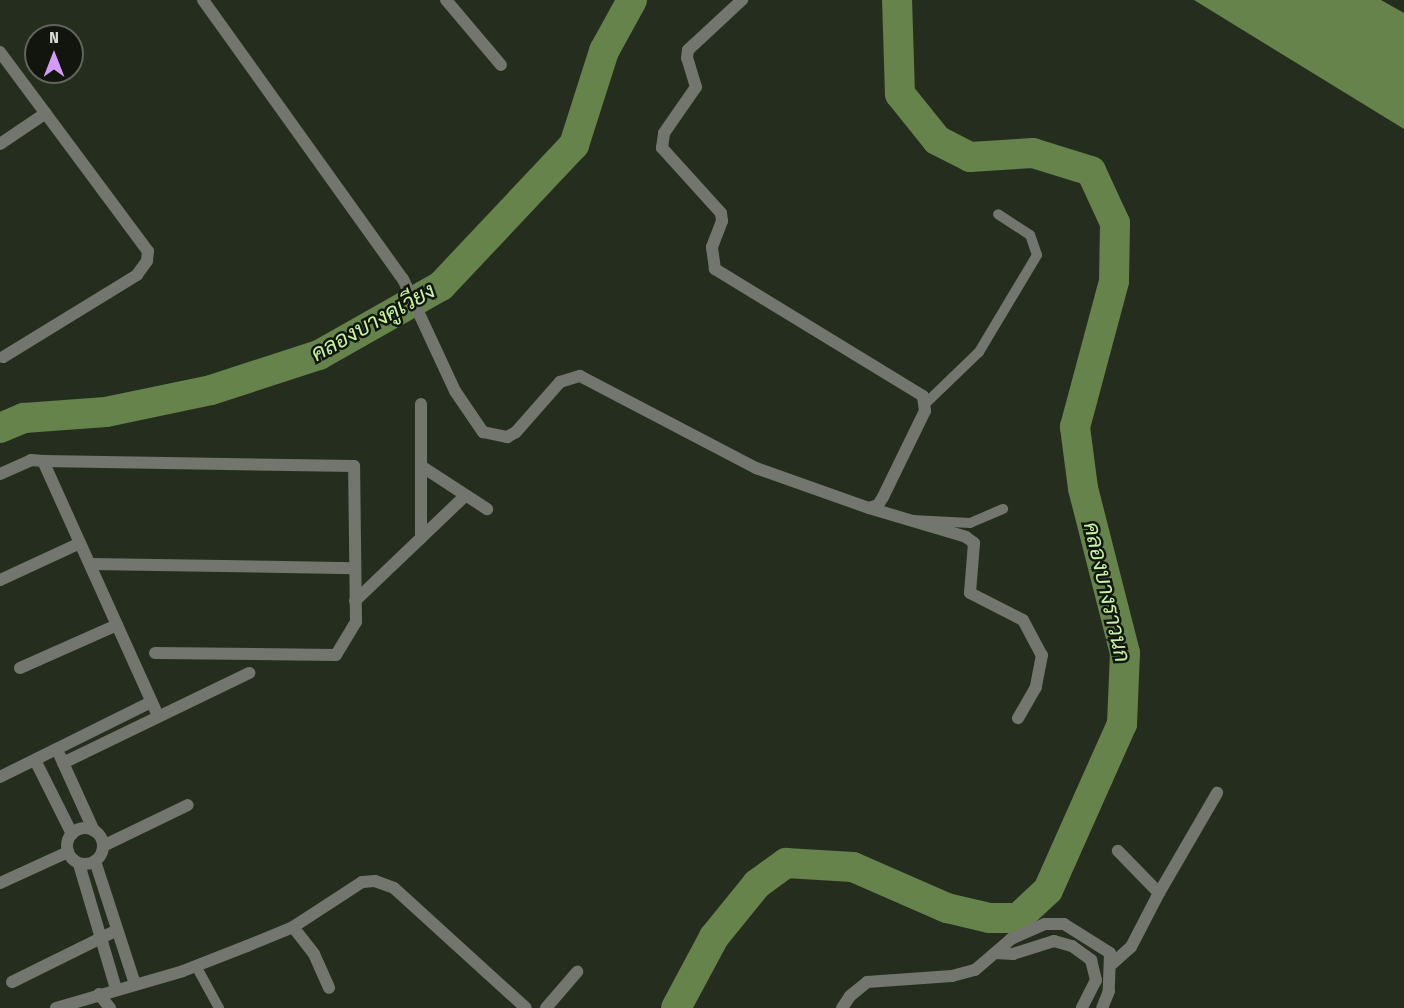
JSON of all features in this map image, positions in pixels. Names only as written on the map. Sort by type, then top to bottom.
[{"type":"street","points":[[203,0],[403,279],[455,390],[483,432],[507,437],[516,432],[560,382],[580,376],[756,468],[869,508],[966,537],[974,543],[970,592],[1023,620],[1042,655],[1036,687],[1018,718]]},
{"type":"street","points":[[446,0],[501,65]]},
{"type":"street","points":[[742,0],[688,50],[687,58],[696,87],[664,133],[662,148],[721,213],[722,221],[712,247],[715,269],[923,396],[926,403],[883,497],[878,506],[869,508]]},
{"type":"street","points":[[0,52],[143,242],[147,261],[137,275],[3,357]]},
{"type":"street","points":[[0,144],[46,113]]},
{"type":"street","points":[[421,538],[422,404]]},
{"type":"street","points":[[0,474],[31,460],[354,466],[356,622],[336,655],[155,653]]},
{"type":"street","points":[[43,461],[158,716]]},
{"type":"street","points":[[421,466],[487,509]]},
{"type":"street","points":[[356,601],[466,495]]},
{"type":"street","points":[[0,580],[80,543]]},
{"type":"street","points":[[90,564],[355,568]]},
{"type":"street","points":[[20,668],[117,625]]},
{"type":"street","points":[[63,763],[249,673]]},
{"type":"street","points":[[0,777],[151,702]]},
{"type":"street","points":[[57,749],[103,846]]},
{"type":"street","points":[[35,760],[72,834],[68,852]]},
{"type":"street","points":[[1113,963],[1131,947],[1159,893],[1217,794]]},
{"type":"street","points":[[135,984],[95,861],[103,846],[188,805]]},
{"type":"street","points":[[72,834],[82,829],[94,831]]},
{"type":"street","points":[[1118,851],[1159,893]]},
{"type":"street","points":[[68,852],[79,864],[116,989]]},
{"type":"street","points":[[0,883],[68,852]]},
{"type":"street","points":[[79,864],[95,861]]},
{"type":"street","points":[[56,1008],[196,966],[293,927],[362,882],[375,880],[394,888],[526,1008]]},
{"type":"street","points":[[842,1008],[850,996],[867,982],[952,976],[975,970],[1011,939],[1045,924],[1064,924],[1102,945],[1113,963],[1109,991],[1102,1008]]},
{"type":"street","points":[[293,927],[314,954],[329,988]]},
{"type":"street","points":[[12,982],[117,930]]},
{"type":"street","points":[[995,953],[1013,954],[1054,941],[1072,946],[1091,960],[1096,980],[1082,1008]]},
{"type":"street","points":[[546,1008],[577,972]]},
{"type":"street","points":[[99,994],[110,1008]]},
{"type":"lane","points":[[926,403],[979,352],[1037,255],[1030,235],[998,214]]},
{"type":"lane","points":[[909,520],[970,522],[1003,508]]},
{"type":"lane","points":[[196,966],[219,1008]]},
{"type":"shaded area","points":[[1194,0],[1381,0],[1404,13],[1404,129]]},
{"type":"waterway","name":"คลองบางคูเวียง","points":[[0,428],[24,418],[106,412],[211,390],[319,355],[441,286],[574,145],[604,51],[632,0]]},
{"type":"waterway","name":"คลองบางราวนก","points":[[676,1008],[714,937],[757,884],[786,863],[853,867],[947,908],[989,918],[1018,918],[1048,890],[1122,724],[1125,653],[1083,488],[1075,427],[1114,281],[1115,223],[1091,171],[1033,153],[970,157],[937,140],[900,94],[897,0]]}]
